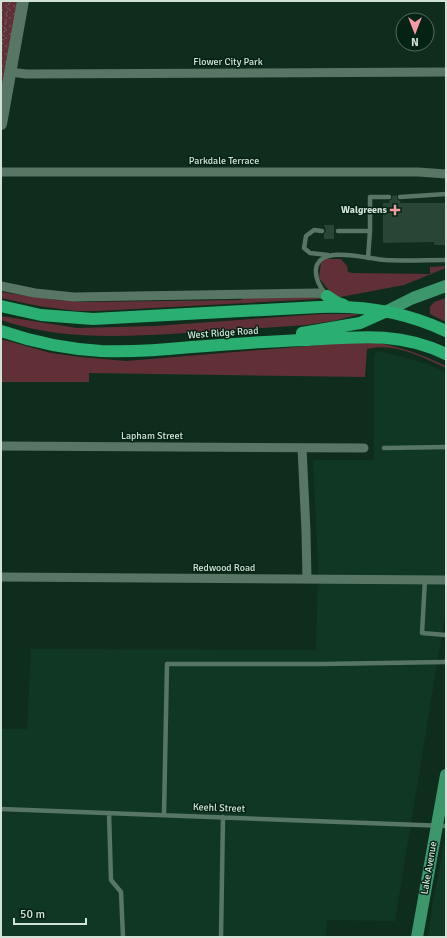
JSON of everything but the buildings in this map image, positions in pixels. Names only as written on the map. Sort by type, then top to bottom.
[{"type":"highway","points":[[327,296],[340,304],[349,306]]},
{"type":"highway","name":"West Ridge Road","points":[[1,306],[40,315],[93,319],[349,306],[387,311],[420,320],[446,331]]},
{"type":"highway","points":[[238,344],[360,323],[370,320],[387,311]]},
{"type":"highway","name":"West Ridge Road","points":[[1,330],[43,342],[100,351],[140,351],[238,344],[386,337],[414,342],[446,354]]},
{"type":"main road","points":[[387,311],[413,298],[446,286]]},
{"type":"main road","name":"Lake Avenue","points":[[417,937],[441,826],[446,775]]},
{"type":"street","points":[[1,124],[23,1]]},
{"type":"street","name":"Flower City Park","points":[[10,72],[26,74],[446,72]]},
{"type":"street","name":"Parkdale Terrace","points":[[1,172],[418,172],[446,174]]},
{"type":"street","points":[[1,286],[35,293],[74,297],[318,293],[327,296]]},
{"type":"street","name":"Lapham Street","points":[[1,446],[364,448]]},
{"type":"street","points":[[302,448],[306,520],[307,579]]},
{"type":"street","name":"Redwood Road","points":[[1,577],[446,580]]},
{"type":"lane","points":[[400,197],[446,194]]},
{"type":"lane","points":[[368,258],[370,197],[389,197]]},
{"type":"lane","points":[[322,231],[314,230],[306,236],[304,248],[310,253],[346,255],[384,260],[446,260]]},
{"type":"lane","points":[[338,231],[370,231]]},
{"type":"lane","points":[[327,296],[321,288],[316,272],[318,262],[329,255]]},
{"type":"lane","points":[[384,448],[446,448]]},
{"type":"lane","points":[[425,580],[422,633],[446,634]]},
{"type":"lane","points":[[164,815],[167,664],[446,662]]},
{"type":"lane","name":"Keehl Street","points":[[1,809],[441,826]]},
{"type":"lane","points":[[110,813],[111,880],[121,892],[123,937]]},
{"type":"lane","points":[[221,937],[223,817]]},
{"type":"path","points":[[1,52],[10,1]]},
{"type":"shaded area","points":[[1,1],[23,1],[1,124]]},
{"type":"shaded area","points":[[326,259],[341,259],[347,266],[348,272],[352,273],[430,274],[430,267],[446,266],[446,268],[404,285],[335,298],[319,278],[321,263]]},
{"type":"shaded area","points":[[1,292],[56,300],[83,302],[241,300],[244,297],[319,297],[319,299],[77,311],[38,306],[1,298]]},
{"type":"shaded area","points":[[446,298],[446,322],[430,314],[430,307],[434,302]]},
{"type":"shaded area","points":[[321,314],[361,314],[333,321],[307,325],[128,336],[63,334],[42,331],[1,320],[1,316],[77,328],[155,326]]},
{"type":"shaded area","points":[[1,339],[51,353],[126,361],[368,341],[389,345],[427,357],[446,366],[446,368],[408,352],[388,347],[377,347],[367,349],[365,377],[89,373],[89,382],[1,382]]},
{"type":"shaded area","points":[[377,351],[430,365],[446,373],[446,609],[395,921],[327,920],[326,937],[4,937],[1,934],[1,729],[27,729],[31,649],[316,650],[318,567],[313,460],[374,460],[374,355]]},
{"type":"shaded area","points":[[446,834],[446,937],[428,937],[433,902]]},
{"type":"place","name":"Walgreens","points":[[395,210]]}]
